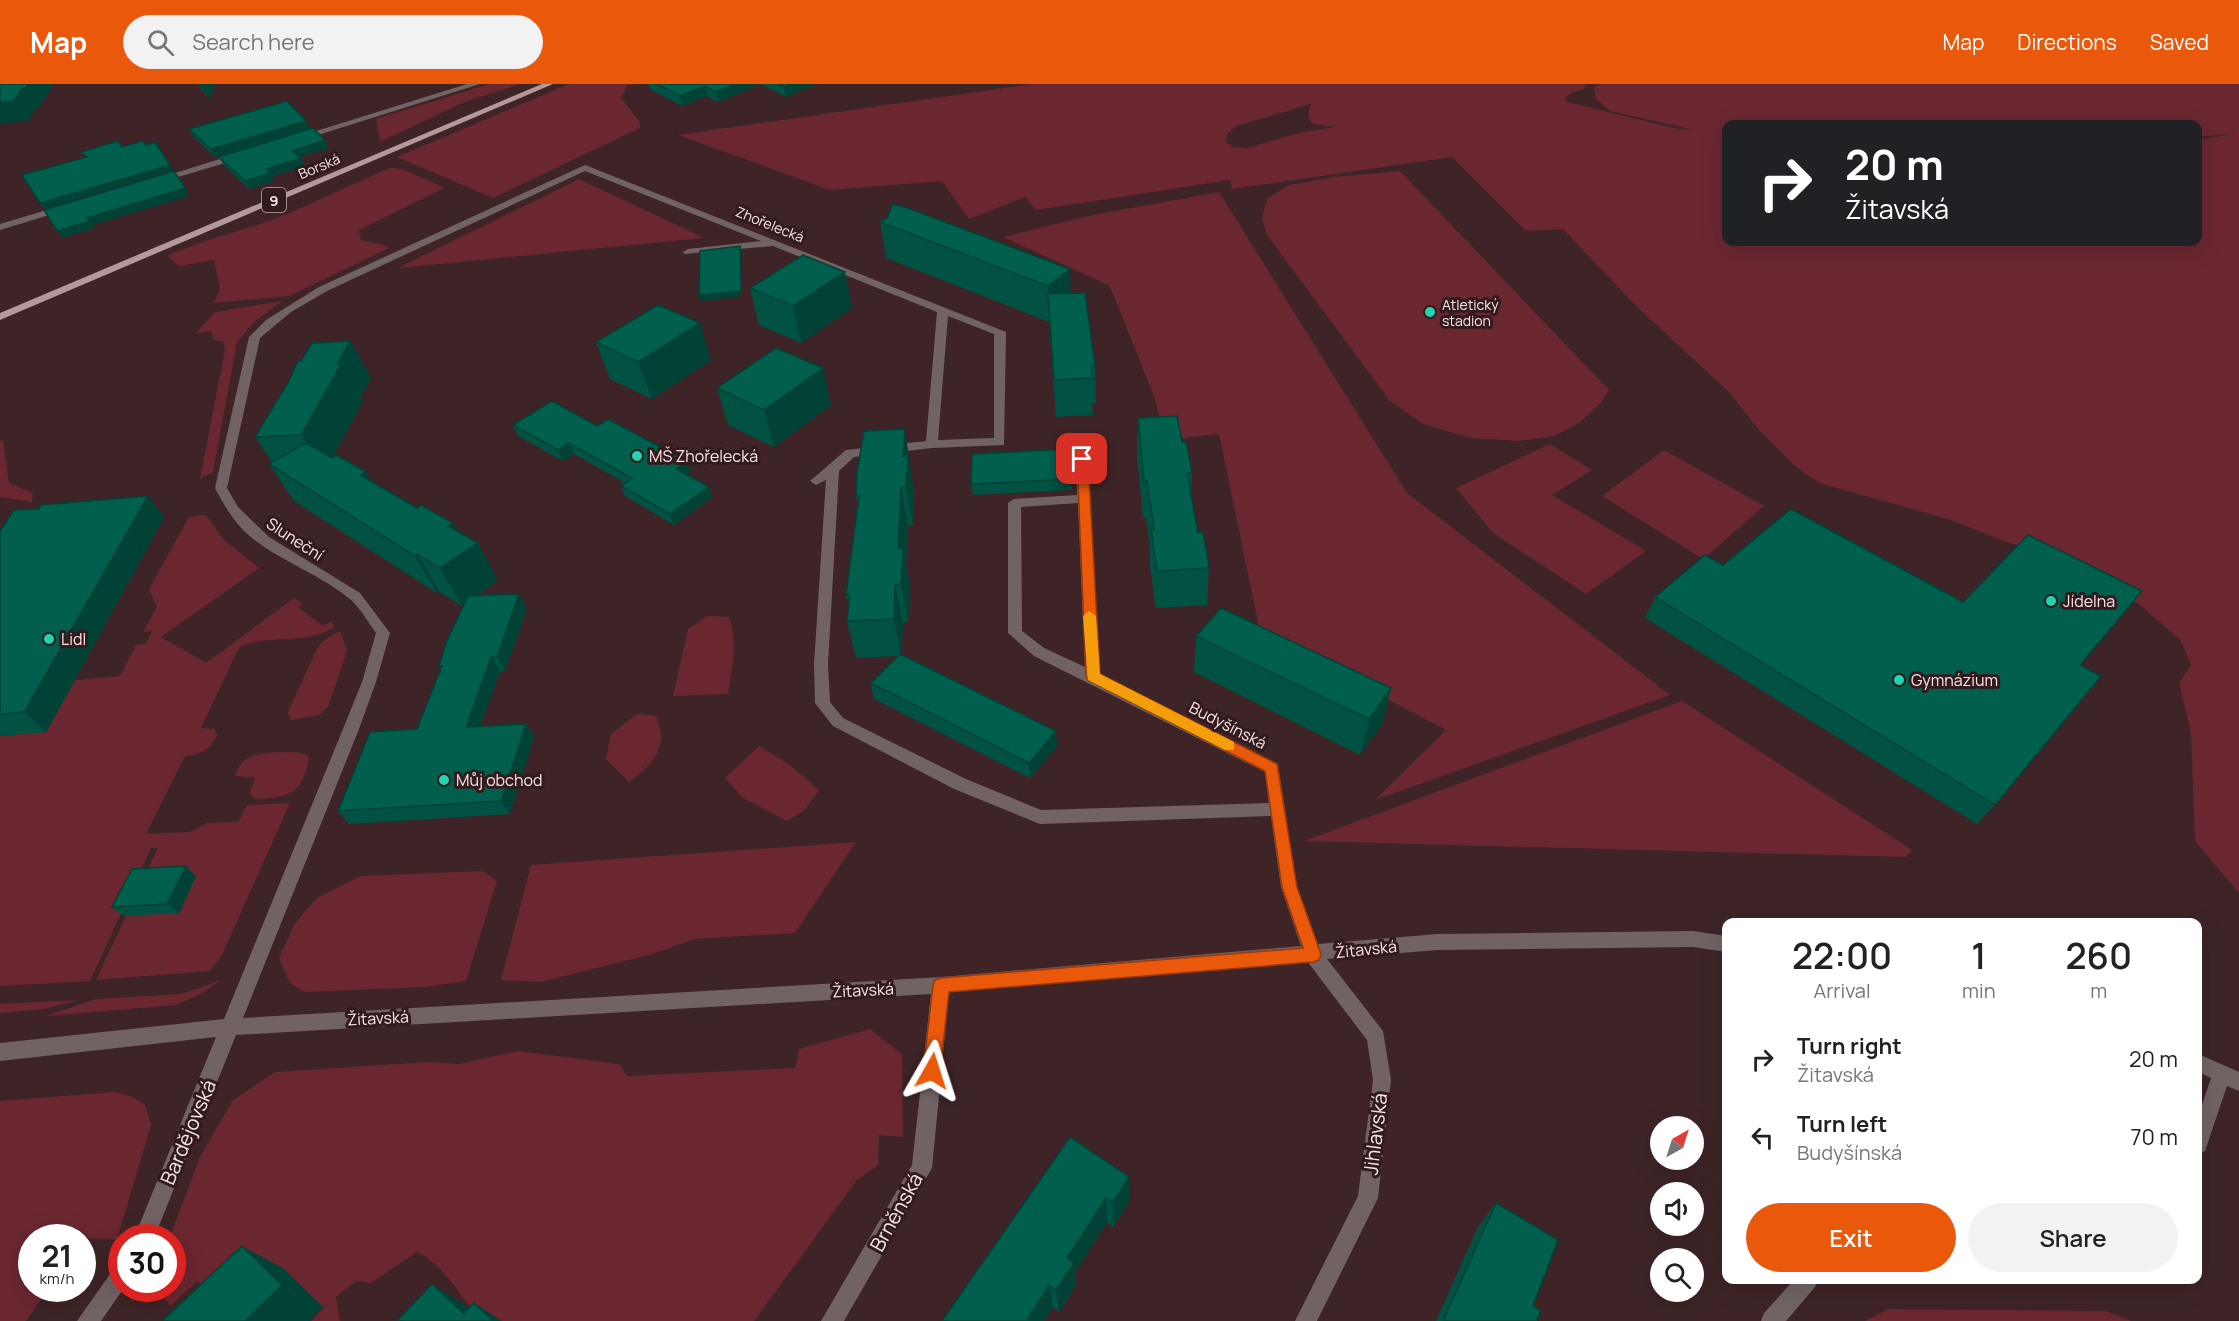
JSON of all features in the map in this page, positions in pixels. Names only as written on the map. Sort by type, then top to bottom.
[{"type":"main road","name":"Borská","points":[[0,317],[549,84]]},
{"type":"street","points":[[286,142],[476,84]]},
{"type":"street","points":[[149,183],[251,152]]},
{"type":"street","name":"Zhořelecká","points":[[585,168],[1000,332],[1000,442],[932,444],[850,453],[833,470],[816,481]]},
{"type":"street","name":"Sluneční","points":[[232,1027],[369,682],[383,633],[356,597],[260,539],[231,509],[221,488],[255,337],[283,311],[323,289],[585,168]]},
{"type":"street","points":[[0,227],[69,206]]},
{"type":"street","points":[[688,252],[779,243]]},
{"type":"street","points":[[932,444],[944,310]]},
{"type":"street","points":[[1082,459],[1082,499],[1093,677]]},
{"type":"street","points":[[833,470],[821,664],[823,703],[838,722],[960,784],[1040,818],[1278,809]]},
{"type":"street","name":"Budyšínská","points":[[1082,499],[1014,503],[1015,633],[1039,652],[1272,768],[1289,887],[1313,954]]},
{"type":"street","name":"Žitavská","points":[[0,1052],[232,1027],[941,985],[1438,942],[1693,939],[1722,943]]},
{"type":"street","name":"Jihlavská","points":[[1306,1321],[1368,1198],[1382,1080],[1376,1038],[1313,954]]},
{"type":"street","name":"Brněnská","points":[[832,1321],[922,1168],[941,985]]},
{"type":"street","name":"Bardějovská","points":[[150,1224],[232,1027]]},
{"type":"street","points":[[2202,1065],[2239,1082]]},
{"type":"street","points":[[2202,1132],[2222,1073]]},
{"type":"street","points":[[1772,1321],[1804,1284]]},
{"type":"street","points":[[88,1321],[108,1293]]},
{"type":"shaded area","points":[[489,84],[521,84],[464,102],[380,142],[376,119]]},
{"type":"shaded area","points":[[569,84],[633,84],[627,86],[621,98],[640,122],[640,128],[493,198],[397,157]]},
{"type":"shaded area","points":[[1032,84],[1586,84],[1584,89],[1571,93],[1565,98],[1567,102],[1674,128],[1695,130],[1610,111],[1596,99],[1594,88],[1599,84],[2239,84],[2239,893],[2195,841],[2191,733],[2179,683],[2191,665],[2181,641],[2140,605],[2096,577],[2033,549],[2006,542],[1948,519],[1819,483],[1795,466],[1758,429],[1730,393],[1636,306],[1563,229],[1526,231],[1452,157],[1232,189],[1230,180],[1036,210],[1025,197],[969,219],[942,181],[830,190],[678,135]],"holes":[[[1311,104],[1308,116],[1313,124],[1335,127],[1298,133],[1248,148],[1232,147],[1226,141],[1227,134],[1236,126]]]},
{"type":"shaded area","points":[[390,168],[403,169],[444,188],[357,231],[362,236],[359,239],[382,244],[389,248],[289,296],[214,303],[220,289],[214,260],[179,266],[167,256],[289,213]]},
{"type":"shaded area","name":"Atletický stadion","points":[[1400,171],[1609,390],[1601,403],[1580,422],[1554,436],[1519,441],[1470,438],[1423,424],[1390,401],[1267,235],[1262,218],[1267,199],[1289,185],[1335,177]]},
{"type":"shaded area","points":[[579,179],[704,238],[398,268]]},
{"type":"shaded area","points":[[1219,192],[1407,493],[1670,695],[1375,800],[1446,730],[1260,632],[1219,434],[1166,440],[1154,396],[1110,286],[1003,237],[1083,217]]},
{"type":"shaded area","points":[[282,301],[254,322],[237,342],[213,472],[200,479],[225,350],[224,342],[213,339],[212,331],[196,333],[215,312]]},
{"type":"shaded area","points":[[3,440],[9,483],[33,493],[32,502],[0,497],[0,441]]},
{"type":"shaded area","points":[[1550,444],[1592,470],[1552,495],[1646,551],[1586,594],[1493,533],[1456,488]]},
{"type":"shaded area","points":[[1664,450],[1764,506],[1703,559],[1602,496]]},
{"type":"shaded area","points":[[206,515],[224,540],[259,568],[161,637],[206,663],[294,598],[303,603],[298,607],[323,626],[332,621],[334,627],[312,636],[263,641],[239,647],[201,728],[215,729],[217,736],[204,751],[185,756],[146,834],[190,832],[207,823],[238,822],[247,805],[290,803],[221,957],[209,971],[96,980],[158,848],[151,848],[90,981],[0,986],[0,736],[46,732],[75,680],[120,676],[136,645],[146,644],[152,631],[143,632],[157,607],[149,589],[189,517]]},
{"type":"shaded area","points":[[708,616],[729,617],[732,626],[733,655],[728,694],[673,696],[688,629]]},
{"type":"shaded area","points":[[337,632],[341,633],[347,651],[328,707],[319,715],[291,720],[288,714],[289,709],[317,649],[322,642]]},
{"type":"shaded area","points":[[1682,701],[1912,850],[1905,857],[1304,841]]},
{"type":"shaded area","points":[[637,714],[656,716],[660,727],[660,746],[652,762],[629,782],[606,759],[611,734]]},
{"type":"shaded area","points":[[759,746],[790,765],[819,790],[805,810],[787,821],[743,798],[725,778]]},
{"type":"shaded area","points":[[295,752],[306,754],[309,758],[306,771],[298,787],[285,795],[255,799],[250,793],[255,778],[235,776],[244,761],[251,757],[259,754]]},
{"type":"shaded area","points":[[856,842],[795,933],[695,939],[649,955],[541,982],[501,980],[531,865]]},
{"type":"shaded area","points":[[483,871],[497,881],[466,981],[424,987],[304,992],[289,982],[279,958],[295,923],[317,898],[361,876]]},
{"type":"shaded area","points":[[221,980],[204,992],[176,1005],[46,1016],[96,999],[182,994]]},
{"type":"shaded area","points":[[79,1000],[44,1009],[0,1013],[0,1004]]},
{"type":"shaded area","points":[[870,1029],[902,1054],[903,1137],[879,1135],[878,1165],[857,1180],[754,1321],[484,1321],[445,1274],[417,1252],[371,1283],[356,1281],[336,1297],[340,1321],[311,1321],[330,1302],[323,1307],[230,1315],[197,1281],[186,1292],[186,1224],[175,1224],[200,1157],[233,1100],[275,1072],[428,1062],[460,1064],[518,1051],[619,1064],[627,1076],[795,1068],[799,1049]]},
{"type":"shaded area","points":[[115,1092],[133,1097],[145,1105],[151,1125],[121,1224],[108,1224],[108,1239],[96,1239],[96,1224],[18,1224],[18,1302],[39,1302],[26,1321],[0,1321],[0,1101]]},
{"type":"shaded area","points":[[1888,1309],[2106,1311],[2131,1321],[1865,1321]]},
{"type":"building","points":[[0,84],[28,84],[26,88],[22,88],[14,101],[0,102]]},
{"type":"building","points":[[657,84],[736,84],[716,92],[705,86],[680,96]]},
{"type":"building","points":[[287,101],[306,121],[211,149],[189,129]]},
{"type":"building","points":[[313,128],[325,140],[292,151],[301,158],[266,169],[270,173],[245,181],[219,157]]},
{"type":"building","points":[[118,141],[122,147],[143,141],[146,145],[155,142],[170,165],[40,203],[22,175],[87,157],[81,152]]},
{"type":"building","points":[[174,171],[185,188],[87,218],[89,221],[57,231],[44,210]]},
{"type":"building","points":[[893,204],[1070,269],[1048,286],[880,222],[887,218]]},
{"type":"building","points":[[740,246],[741,291],[699,295],[700,251]]},
{"type":"building","points":[[803,255],[845,272],[793,306],[750,288]]},
{"type":"building","points":[[1085,293],[1095,366],[1091,366],[1092,378],[1054,380],[1048,294]]},
{"type":"building","points":[[658,305],[700,323],[638,362],[596,342]]},
{"type":"building","points":[[350,341],[337,364],[341,364],[301,435],[255,437],[289,381],[298,361],[301,361],[312,343]]},
{"type":"building","points":[[776,348],[823,368],[764,410],[717,388]]},
{"type":"building","points":[[552,401],[597,426],[608,419],[687,461],[676,469],[709,487],[670,514],[621,486],[632,478],[569,443],[558,450],[513,425]]},
{"type":"building","points":[[1177,416],[1182,442],[1186,442],[1192,473],[1187,473],[1198,533],[1203,532],[1209,568],[1157,571],[1151,529],[1154,529],[1147,481],[1144,481],[1138,418]]},
{"type":"building","points":[[905,429],[903,456],[908,456],[906,487],[901,487],[898,549],[903,548],[901,584],[895,585],[894,619],[847,621],[850,594],[846,595],[859,496],[856,496],[857,472],[864,431]]},
{"type":"building","points":[[306,443],[332,458],[336,455],[366,472],[360,475],[417,508],[421,505],[453,523],[448,526],[478,543],[440,568],[417,554],[415,556],[269,464]]},
{"type":"building","points":[[1070,449],[1072,479],[971,484],[972,454]]},
{"type":"building","name":"Lidl","points":[[148,496],[24,712],[0,714],[0,531],[14,510],[39,509],[41,505]]},
{"type":"building","name":"Gymnázium","points":[[1791,509],[1963,602],[2028,535],[2142,591],[2080,665],[2101,676],[1995,805],[1655,597],[1705,555],[1723,565]]},
{"type":"building","points":[[519,594],[497,657],[491,657],[466,727],[526,724],[501,801],[338,811],[370,732],[417,729],[442,666],[439,666],[446,643],[468,596]]},
{"type":"building","points":[[1221,608],[1391,688],[1369,719],[1196,636]]},
{"type":"building","points":[[900,654],[1056,731],[1029,763],[871,683]]},
{"type":"building","points":[[186,866],[167,904],[112,907],[132,869]]},
{"type":"building","points":[[1070,1137],[1129,1177],[1113,1202],[1106,1198],[1067,1258],[1074,1263],[1056,1290],[1049,1286],[1026,1321],[942,1321]]},
{"type":"building","points":[[1496,1203],[1558,1240],[1533,1306],[1541,1311],[1536,1321],[1443,1321]]},
{"type":"building","points":[[242,1246],[282,1285],[245,1321],[162,1321],[182,1302],[186,1302],[186,1298]]},
{"type":"building","points":[[432,1284],[464,1314],[474,1303],[493,1321],[397,1321]]},
{"type":"slow traffic","points":[[1089,616],[1093,677],[1229,746]]},
{"type":"place","name":"Atletický stadion","points":[[1430,312]]},
{"type":"place","name":"MŠ Zhořelecká","points":[[637,456]]},
{"type":"place","name":"Jídelna","points":[[2051,601]]},
{"type":"place","name":"Lidl","points":[[49,639]]},
{"type":"place","name":"Gymnázium","points":[[1899,680]]},
{"type":"place","name":"Můj obchod","points":[[444,780]]},
{"type":"route","points":[[932,1071],[941,985],[1313,954],[1289,887],[1272,768],[1093,677],[1082,499],[1082,459]]}]
